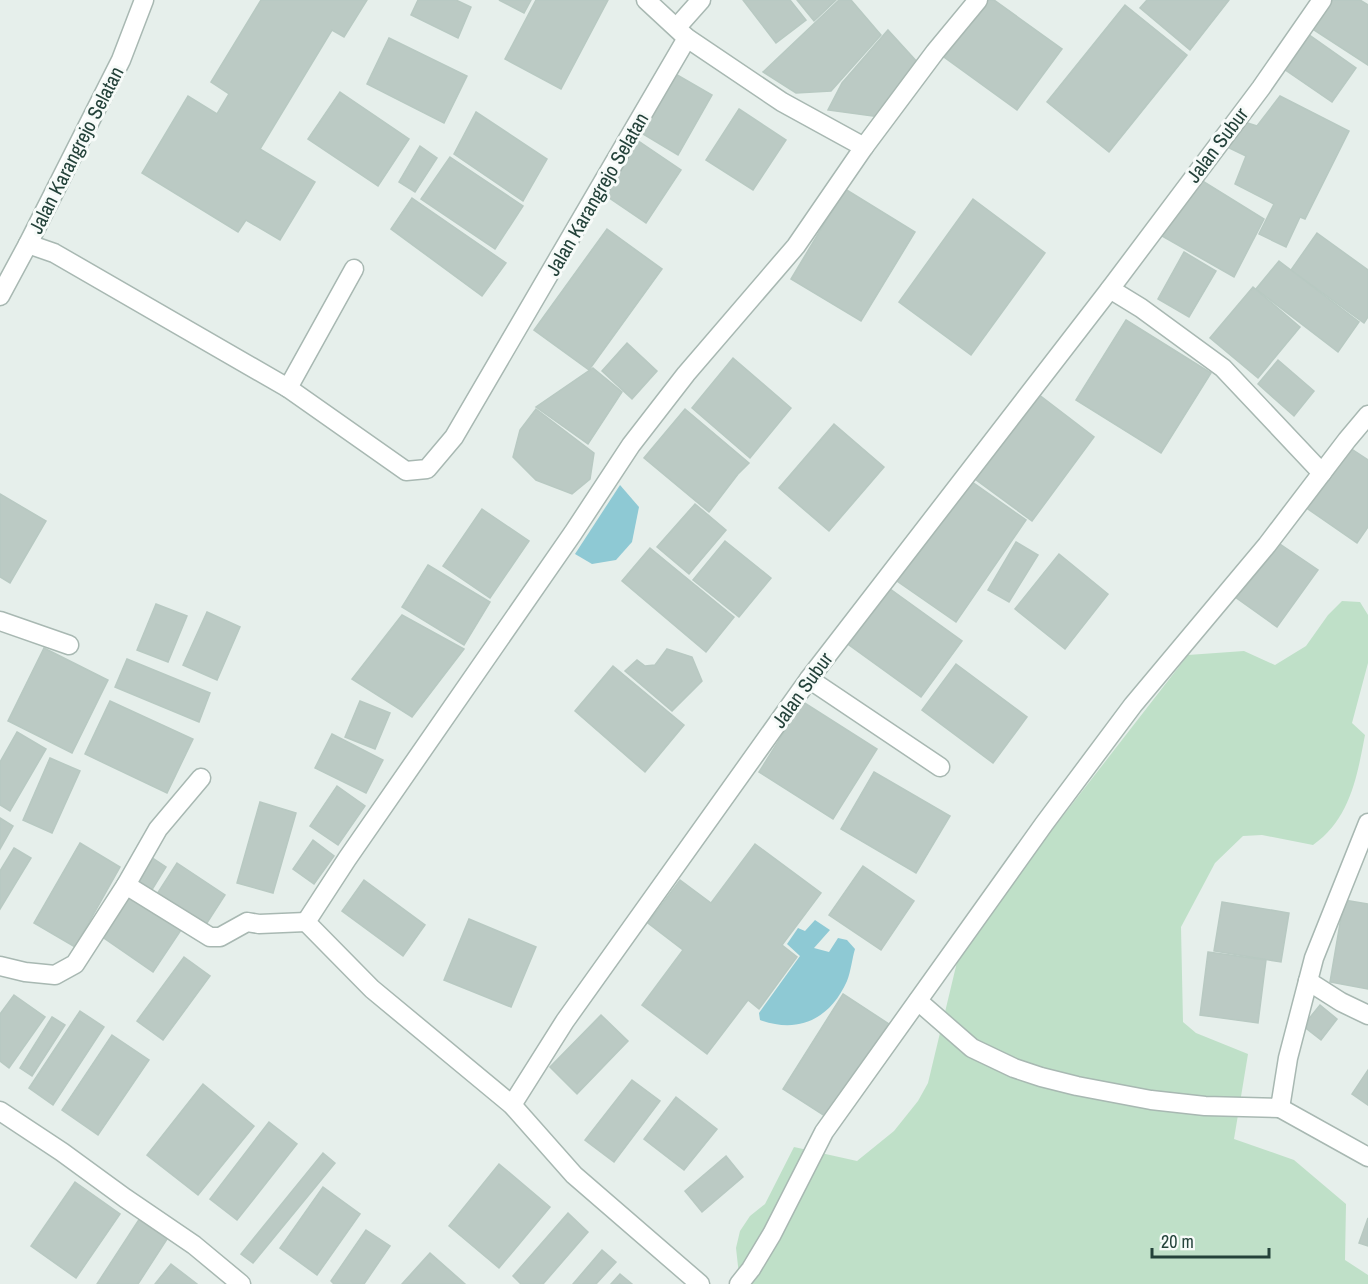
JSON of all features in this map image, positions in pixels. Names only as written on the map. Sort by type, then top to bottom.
[{"type":"street","name":"Jalan Karangrejo Selatan","points":[[0,296],[121,60],[144,0]]},
{"type":"street","points":[[646,0],[682,33],[782,102],[864,147]]},
{"type":"street","name":"Jalan Karangrejo Selatan","points":[[28,244],[54,253],[288,388],[406,471],[427,469],[454,437],[507,349],[701,0]]},
{"type":"street","points":[[306,922],[631,445],[686,374],[796,246],[864,147],[935,52],[978,0]]},
{"type":"street","name":"Jalan Subur","points":[[512,1106],[565,1021],[809,679],[1110,288],[1261,88],[1322,0]]},
{"type":"street","points":[[288,388],[354,269]]},
{"type":"street","points":[[1110,288],[1223,368],[1322,473]]},
{"type":"street","points":[[739,1284],[772,1234],[824,1132],[918,1001],[1133,705],[1267,545],[1368,416]]},
{"type":"street","points":[[0,621],[69,645]]},
{"type":"street","points":[[809,679],[940,767]]},
{"type":"street","points":[[0,966],[25,972],[55,975],[75,964],[126,885],[158,829],[201,778]]},
{"type":"street","points":[[1280,1108],[1288,1058],[1314,958],[1368,823]]},
{"type":"street","points":[[126,885],[210,937],[220,936],[247,922],[259,924],[306,922],[372,989],[512,1106],[574,1175],[700,1284]]},
{"type":"street","points":[[1308,981],[1341,1002],[1368,1015]]},
{"type":"street","points":[[918,1001],[972,1048],[1014,1068],[1077,1086],[1151,1100],[1205,1106],[1280,1108],[1368,1157]]},
{"type":"street","points":[[0,1111],[194,1245],[241,1284]]},
{"type":"green space","points":[[1342,601],[1360,602],[1368,615],[1368,663],[1352,723],[1365,735],[1350,796],[1336,823],[1313,845],[1262,835],[1243,836],[1215,863],[1181,927],[1183,1022],[1196,1033],[1248,1054],[1234,1139],[1294,1160],[1346,1204],[1345,1260],[1368,1275],[1368,1284],[740,1284],[736,1248],[740,1231],[750,1216],[765,1204],[794,1147],[857,1161],[894,1131],[918,1101],[928,1083],[957,962],[1031,857],[1188,655],[1244,651],[1275,665],[1306,646],[1328,615]]},
{"type":"water","points":[[620,485],[639,507],[632,542],[616,560],[592,564],[575,554]]},
{"type":"water","points":[[815,920],[830,930],[814,948],[829,952],[838,938],[847,940],[855,949],[847,981],[840,994],[822,1014],[800,1024],[774,1024],[760,1020],[759,1013],[800,956],[787,944],[798,928],[805,931]]},
{"type":"building","points":[[261,0],[367,0],[344,37],[332,30],[260,149],[315,182],[280,240],[246,220],[238,232],[142,173],[188,96],[217,114],[229,94],[211,82]]},
{"type":"building","points":[[418,0],[456,0],[471,7],[458,38],[411,15]]},
{"type":"building","points":[[499,0],[531,0],[524,13]]},
{"type":"building","points":[[536,0],[608,0],[561,89],[505,59]]},
{"type":"building","points":[[743,0],[790,0],[806,20],[776,43]]},
{"type":"building","points":[[797,0],[836,0],[814,21]]},
{"type":"building","points":[[839,0],[851,0],[881,35],[831,91],[796,93],[763,72]]},
{"type":"building","points":[[986,0],[994,0],[1062,49],[1017,110],[944,57]]},
{"type":"building","points":[[1147,0],[1229,0],[1190,50],[1140,8]]},
{"type":"building","points":[[1329,0],[1360,0],[1368,5],[1368,65],[1311,28]]},
{"type":"building","points":[[1125,5],[1187,55],[1109,152],[1047,102]]},
{"type":"building","points":[[888,30],[920,65],[880,117],[828,110],[842,83]]},
{"type":"building","points":[[1308,34],[1356,68],[1332,102],[1284,69]]},
{"type":"building","points":[[389,38],[467,76],[444,123],[367,84]]},
{"type":"building","points":[[672,72],[712,95],[678,155],[638,131]]},
{"type":"building","points":[[340,92],[409,139],[378,186],[308,139]]},
{"type":"building","points":[[1280,96],[1349,131],[1305,219],[1300,217],[1286,247],[1259,234],[1274,204],[1235,184],[1246,156],[1227,147],[1238,120],[1257,126]]},
{"type":"building","points":[[739,109],[786,140],[753,190],[706,160]]},
{"type":"building","points":[[476,112],[547,159],[523,201],[454,154]]},
{"type":"building","points":[[634,138],[681,170],[646,223],[599,191]]},
{"type":"building","points":[[420,146],[437,158],[415,192],[399,182]]},
{"type":"building","points":[[450,157],[523,206],[495,249],[421,199]]},
{"type":"building","points":[[1196,177],[1264,219],[1234,277],[1162,236]]},
{"type":"building","points":[[845,189],[915,232],[861,321],[791,279]]},
{"type":"building","points":[[412,198],[506,263],[482,296],[391,229]]},
{"type":"building","points":[[973,199],[1045,253],[971,355],[899,302]]},
{"type":"building","points":[[607,229],[662,269],[589,370],[534,330]]},
{"type":"building","points":[[1317,233],[1368,270],[1368,317],[1364,323],[1291,270]]},
{"type":"building","points":[[1184,252],[1216,271],[1189,317],[1158,299]]},
{"type":"building","points":[[1279,261],[1359,322],[1338,352],[1256,289]]},
{"type":"building","points":[[1253,287],[1300,327],[1258,378],[1210,338]]},
{"type":"building","points":[[1126,320],[1211,373],[1161,453],[1076,400]]},
{"type":"building","points":[[627,343],[657,371],[632,399],[602,371]]},
{"type":"building","points":[[733,358],[791,408],[750,458],[692,408]]},
{"type":"building","points":[[1278,360],[1314,391],[1294,416],[1258,384]]},
{"type":"building","points":[[593,368],[622,392],[588,444],[536,407]]},
{"type":"building","points":[[1038,394],[1094,437],[1032,521],[975,479]]},
{"type":"building","points":[[536,409],[594,453],[590,479],[572,494],[536,480],[513,457],[520,430]]},
{"type":"building","points":[[685,409],[749,463],[709,512],[644,458]]},
{"type":"building","points":[[834,424],[884,467],[829,531],[779,488]]},
{"type":"building","points":[[1347,446],[1368,460],[1368,527],[1357,543],[1305,507]]},
{"type":"building","points":[[968,479],[1026,520],[956,622],[897,581]]},
{"type":"building","points":[[0,494],[46,521],[10,583],[0,577]]},
{"type":"building","points":[[695,504],[726,530],[689,574],[657,547]]},
{"type":"building","points":[[482,509],[529,541],[490,598],[443,566]]},
{"type":"building","points":[[1274,540],[1318,570],[1277,627],[1231,594]]},
{"type":"building","points":[[725,541],[771,578],[739,617],[693,580]]},
{"type":"building","points":[[1016,542],[1038,555],[1009,602],[988,590]]},
{"type":"building","points":[[650,548],[734,617],[706,652],[622,581]]},
{"type":"building","points":[[1059,554],[1108,594],[1065,649],[1015,609]]},
{"type":"building","points":[[428,565],[490,602],[464,645],[402,607]]},
{"type":"building","points":[[886,586],[962,641],[921,697],[845,642]]},
{"type":"building","points":[[156,604],[187,616],[168,662],[137,650]]},
{"type":"building","points":[[207,612],[240,627],[217,680],[183,665]]},
{"type":"building","points":[[402,615],[464,649],[412,717],[352,679]]},
{"type":"building","points":[[44,648],[108,680],[72,753],[8,721]]},
{"type":"building","points":[[667,649],[692,657],[702,681],[672,711],[625,671],[637,660],[645,666],[655,665]]},
{"type":"building","points":[[127,659],[210,693],[199,722],[115,687]]},
{"type":"building","points":[[956,664],[1027,717],[993,763],[922,710]]},
{"type":"building","points":[[613,666],[684,725],[645,772],[575,711]]},
{"type":"building","points":[[110,701],[193,739],[167,793],[85,754]]},
{"type":"building","points":[[360,701],[390,713],[375,749],[345,737]]},
{"type":"building","points":[[803,702],[877,749],[833,819],[759,772]]},
{"type":"building","points":[[17,732],[46,749],[10,811],[0,805],[0,762]]},
{"type":"building","points":[[332,734],[383,760],[366,793],[315,768]]},
{"type":"building","points":[[50,758],[80,771],[52,833],[23,820]]},
{"type":"building","points":[[874,772],[950,816],[916,873],[841,829]]},
{"type":"building","points":[[337,786],[365,806],[338,845],[310,826]]},
{"type":"building","points":[[260,802],[296,813],[273,893],[237,883]]},
{"type":"building","points":[[0,818],[13,826],[0,849]]},
{"type":"building","points":[[313,840],[334,856],[314,884],[293,869]]},
{"type":"building","points":[[80,843],[120,867],[75,947],[34,923]]},
{"type":"building","points":[[755,844],[821,893],[782,945],[797,957],[759,1009],[748,1000],[707,1054],[642,1005],[683,950],[648,923],[680,880],[711,903]]},
{"type":"building","points":[[14,848],[31,858],[0,909],[0,871]]},
{"type":"building","points":[[148,855],[166,867],[150,893],[132,881]]},
{"type":"building","points":[[177,863],[225,895],[205,926],[157,894]]},
{"type":"building","points":[[863,866],[914,901],[881,950],[829,915]]},
{"type":"building","points":[[364,880],[425,925],[403,956],[342,911]]},
{"type":"building","points":[[130,894],[181,930],[153,972],[101,936]]},
{"type":"building","points":[[1344,900],[1368,904],[1368,989],[1330,982]]},
{"type":"building","points":[[1222,902],[1289,913],[1281,962],[1214,951]]},
{"type":"building","points":[[469,919],[536,947],[511,1007],[444,980]]},
{"type":"building","points":[[1208,952],[1266,960],[1258,1023],[1200,1015]]},
{"type":"building","points":[[184,957],[210,976],[163,1040],[137,1021]]},
{"type":"building","points":[[843,994],[889,1024],[828,1118],[783,1089]]},
{"type":"building","points":[[14,995],[45,1017],[9,1068],[0,1061],[0,1014]]},
{"type":"building","points":[[1320,1005],[1337,1019],[1321,1040],[1303,1026]]},
{"type":"building","points":[[80,1011],[104,1027],[53,1105],[29,1088]]},
{"type":"building","points":[[601,1015],[628,1041],[577,1094],[550,1067]]},
{"type":"building","points":[[52,1017],[65,1025],[32,1076],[20,1068]]},
{"type":"building","points":[[112,1035],[149,1060],[98,1135],[62,1110]]},
{"type":"building","points":[[1368,1070],[1368,1105],[1352,1094]]},
{"type":"building","points":[[632,1080],[660,1101],[614,1162],[585,1140]]},
{"type":"building","points":[[203,1084],[254,1126],[198,1195],[147,1155]]},
{"type":"building","points":[[676,1097],[717,1129],[684,1170],[644,1139]]},
{"type":"building","points":[[269,1122],[297,1144],[237,1220],[210,1199]]},
{"type":"building","points":[[323,1153],[335,1163],[253,1263],[241,1254]]},
{"type":"building","points":[[726,1156],[743,1177],[702,1212],[685,1191]]},
{"type":"building","points":[[499,1164],[550,1207],[499,1268],[449,1226]]},
{"type":"building","points":[[75,1182],[120,1214],[76,1278],[31,1246]]},
{"type":"building","points":[[323,1187],[360,1214],[317,1275],[280,1248]]},
{"type":"building","points":[[568,1213],[588,1232],[543,1284],[521,1284],[513,1276]]},
{"type":"building","points":[[140,1218],[169,1236],[138,1284],[97,1284]]},
{"type":"building","points":[[1368,1218],[1368,1246],[1359,1243]]},
{"type":"building","points":[[366,1230],[390,1246],[364,1284],[334,1284],[331,1281]]},
{"type":"building","points":[[602,1250],[616,1262],[596,1284],[573,1284]]},
{"type":"building","points":[[430,1253],[465,1284],[402,1284]]},
{"type":"building","points":[[171,1264],[197,1284],[155,1284]]},
{"type":"building","points":[[620,1274],[632,1284],[611,1284]]}]
